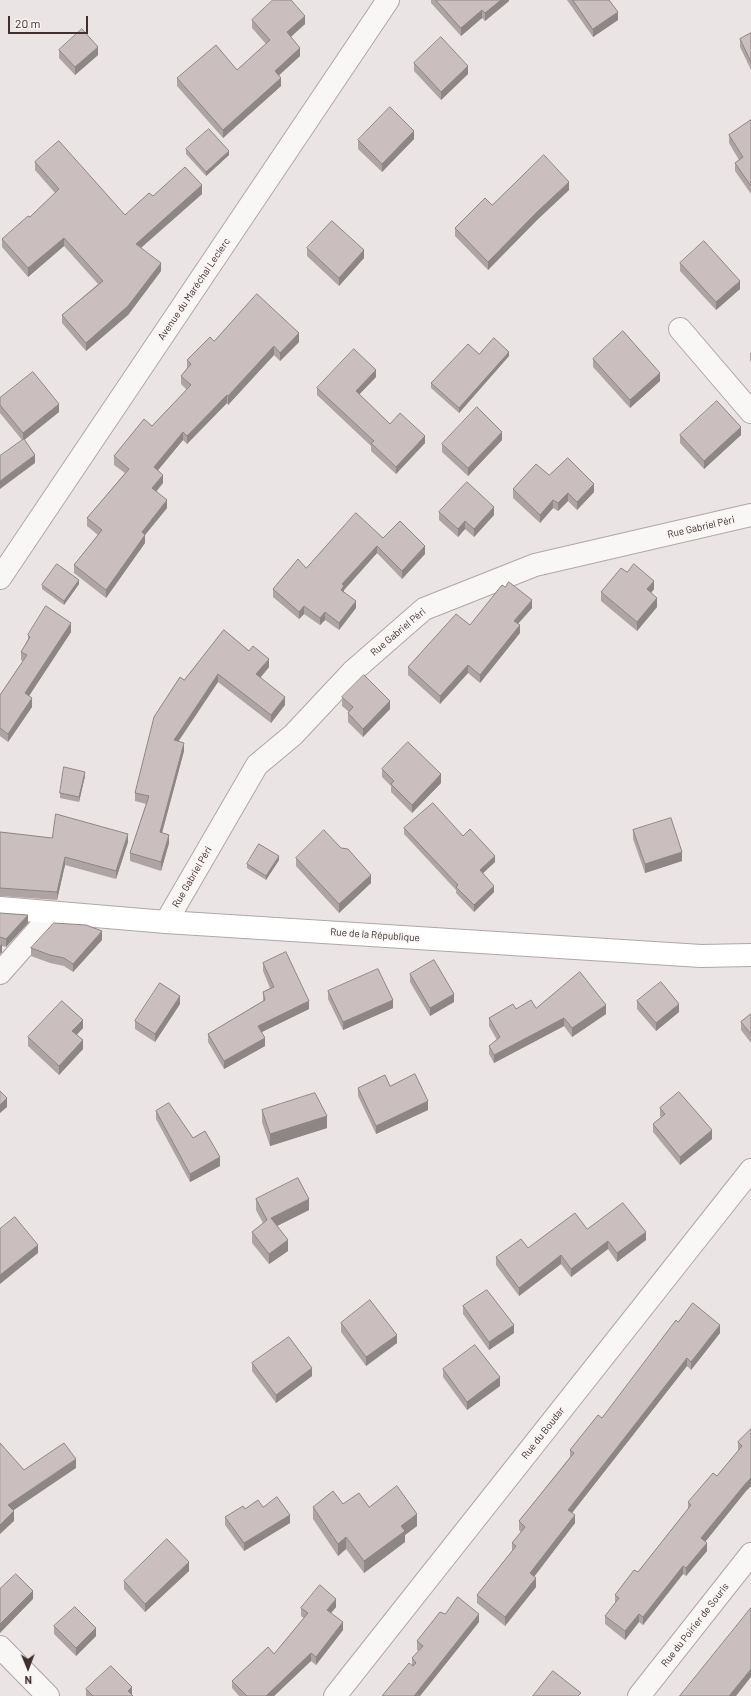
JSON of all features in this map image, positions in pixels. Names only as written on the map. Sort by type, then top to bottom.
[{"type":"street","name":"Avenue du Maréchal Leclerc","points":[[0,578],[388,0]]},
{"type":"street","points":[[680,329],[751,412]]},
{"type":"street","name":"Rue Gabriel Péri","points":[[166,922],[257,765],[293,735],[353,671],[424,609],[536,565],[751,515]]},
{"type":"street","name":"Rue de la République","points":[[0,908],[166,922],[701,956],[751,955]]},
{"type":"street","points":[[0,973],[54,913]]},
{"type":"street","name":"Rue du Boudar","points":[[334,1696],[751,1170]]},
{"type":"street","name":"Rue du Poirier de Souris","points":[[639,1696],[751,1554]]},
{"type":"street","points":[[0,1647],[48,1696]]},
{"type":"building","points":[[273,0],[291,0],[305,16],[287,32],[300,48],[275,71],[281,78],[223,130],[177,78],[216,45],[237,70],[270,40],[252,20]]},
{"type":"building","points":[[436,0],[501,0],[485,13],[482,10],[461,28]]},
{"type":"building","points":[[573,0],[609,0],[618,12],[593,29]]},
{"type":"building","points":[[82,29],[98,47],[75,67],[59,50]]},
{"type":"building","points":[[751,33],[751,62],[740,39]]},
{"type":"building","points":[[441,37],[468,66],[441,92],[414,63]]},
{"type":"building","points":[[390,107],[414,131],[382,164],[358,140]]},
{"type":"building","points":[[751,120],[751,186],[735,163],[743,157],[729,135]]},
{"type":"building","points":[[209,129],[229,151],[206,172],[186,149]]},
{"type":"building","points":[[59,141],[125,215],[149,193],[153,196],[185,167],[202,185],[136,244],[161,263],[128,306],[86,343],[62,315],[103,281],[64,238],[28,268],[2,239],[28,216],[30,217],[59,189],[35,162]]},
{"type":"building","points":[[544,155],[569,182],[488,262],[455,228],[485,198],[492,205]]},
{"type":"building","points":[[332,221],[364,250],[339,278],[307,248]]},
{"type":"building","points":[[704,241],[740,281],[716,302],[680,263]]},
{"type":"building","points":[[257,294],[299,333],[280,353],[274,346],[228,396],[227,395],[187,436],[183,432],[154,467],[163,475],[152,488],[167,500],[142,532],[145,535],[106,590],[74,565],[102,530],[87,518],[129,469],[114,456],[144,419],[152,426],[191,385],[181,376],[191,364],[187,360],[210,337],[214,341]]},
{"type":"building","points":[[623,331],[660,373],[630,400],[593,359]]},
{"type":"building","points":[[494,338],[509,352],[459,408],[431,383],[468,344],[479,354]]},
{"type":"building","points":[[354,349],[376,370],[356,391],[390,424],[400,413],[425,436],[396,467],[371,443],[374,441],[317,388]]},
{"type":"building","points":[[33,372],[59,404],[23,433],[0,405],[0,398]]},
{"type":"building","points":[[717,401],[741,427],[704,461],[680,435]]},
{"type":"building","points":[[477,407],[502,432],[468,468],[442,444]]},
{"type":"building","points":[[24,439],[35,455],[0,481],[0,456]]},
{"type":"building","points":[[568,458],[594,484],[577,502],[568,493],[558,503],[553,500],[540,515],[513,489],[536,464],[549,475]]},
{"type":"building","points":[[467,482],[494,507],[474,529],[465,521],[458,529],[439,512]]},
{"type":"building","points":[[356,513],[383,538],[400,521],[425,546],[402,571],[377,546],[342,584],[344,586],[341,590],[356,601],[339,623],[325,612],[320,618],[304,606],[299,612],[273,589],[298,559],[306,568]]},
{"type":"building","points":[[57,564],[79,580],[64,601],[42,585]]},
{"type":"building","points":[[634,564],[654,581],[647,589],[657,598],[637,622],[601,592],[621,568],[627,572]]},
{"type":"building","points":[[509,582],[532,600],[514,621],[520,625],[480,675],[468,665],[440,696],[408,667],[456,614],[470,625],[502,585],[505,587]]},
{"type":"building","points":[[46,606],[71,623],[25,693],[32,698],[8,734],[0,728],[0,695],[27,655],[21,652],[30,637],[28,635]]},
{"type":"building","points":[[224,630],[249,651],[253,646],[269,659],[256,674],[285,697],[271,715],[218,674],[174,740],[184,743],[160,832],[169,835],[161,862],[130,853],[149,796],[135,793],[154,717],[180,677],[184,680]]},
{"type":"building","points":[[364,675],[390,701],[363,729],[348,713],[353,707],[342,697]]},
{"type":"building","points":[[408,742],[441,774],[412,805],[391,784],[394,781],[382,769]]},
{"type":"building","points":[[64,767],[85,772],[79,797],[60,793]]},
{"type":"building","points":[[433,803],[463,836],[470,829],[495,856],[480,870],[494,886],[474,905],[456,887],[458,885],[404,828]]},
{"type":"building","points":[[56,814],[128,834],[116,871],[65,857],[57,892],[0,888],[0,832],[52,838]]},
{"type":"building","points":[[671,818],[682,852],[645,864],[633,830]]},
{"type":"building","points":[[324,830],[341,848],[348,849],[371,875],[339,904],[296,858]]},
{"type":"building","points":[[259,844],[279,856],[266,876],[247,864]]},
{"type":"building","points":[[0,913],[28,915],[6,939],[0,937]]},
{"type":"building","points":[[54,923],[86,925],[102,931],[73,964],[64,958],[31,948]]},
{"type":"building","points":[[286,952],[309,1001],[258,1026],[265,1038],[224,1061],[208,1034],[265,1000],[263,992],[274,987],[263,963]]},
{"type":"building","points":[[434,960],[454,994],[430,1008],[410,974]]},
{"type":"building","points":[[378,969],[393,1000],[343,1022],[328,991]]},
{"type":"building","points":[[580,972],[606,1005],[572,1028],[564,1018],[494,1055],[489,1046],[500,1037],[489,1018],[513,1004],[516,1009],[531,1000],[536,1008]]},
{"type":"building","points":[[661,982],[679,1004],[656,1023],[637,1001]]},
{"type":"building","points":[[160,983],[180,996],[155,1034],[135,1021]]},
{"type":"building","points":[[62,1001],[83,1020],[72,1031],[83,1040],[59,1066],[28,1037]]},
{"type":"building","points":[[751,1014],[751,1034],[741,1022]]},
{"type":"building","points":[[415,1074],[428,1101],[376,1126],[358,1088],[385,1075],[390,1086]]},
{"type":"building","points":[[0,1091],[7,1098],[0,1105]]},
{"type":"building","points":[[679,1092],[712,1130],[680,1157],[653,1124],[665,1114],[660,1108]]},
{"type":"building","points":[[315,1093],[327,1116],[270,1134],[262,1110]]},
{"type":"building","points":[[169,1103],[193,1138],[205,1131],[220,1157],[190,1174],[156,1111]]},
{"type":"building","points":[[298,1178],[309,1199],[271,1218],[288,1240],[269,1254],[252,1232],[267,1220],[256,1199]]},
{"type":"building","points":[[623,1203],[646,1232],[617,1253],[608,1241],[571,1269],[561,1255],[519,1288],[496,1257],[521,1239],[528,1248],[575,1213],[587,1229]]},
{"type":"building","points":[[15,1217],[38,1245],[0,1275],[0,1229]]},
{"type":"building","points":[[487,1290],[514,1325],[489,1342],[463,1306]]},
{"type":"building","points":[[370,1300],[397,1335],[366,1357],[341,1323]]},
{"type":"building","points":[[693,1303],[720,1325],[691,1362],[687,1358],[568,1510],[575,1515],[530,1573],[536,1578],[505,1617],[477,1595],[516,1546],[512,1543],[525,1527],[519,1521],[574,1453],[570,1450],[598,1415],[602,1418],[676,1320],[678,1322]]},
{"type":"building","points":[[289,1337],[312,1368],[276,1395],[252,1363]]},
{"type":"building","points":[[475,1345],[500,1377],[467,1402],[443,1369]]},
{"type":"building","points":[[751,1429],[751,1478],[701,1538],[707,1543],[686,1568],[683,1566],[643,1617],[639,1614],[625,1631],[605,1616],[619,1598],[615,1595],[634,1570],[638,1572],[691,1505],[688,1502],[713,1473],[717,1476],[742,1446],[738,1442]]},
{"type":"building","points":[[0,1443],[24,1470],[64,1443],[76,1459],[8,1505],[14,1511],[0,1525]]},
{"type":"building","points":[[397,1486],[417,1514],[401,1526],[405,1531],[364,1561],[346,1537],[338,1544],[313,1507],[333,1491],[343,1504],[359,1493],[369,1507]]},
{"type":"building","points":[[277,1497],[290,1515],[244,1543],[225,1517],[243,1506],[245,1509],[258,1500],[263,1507]]},
{"type":"building","points":[[167,1539],[189,1562],[145,1604],[124,1581]]},
{"type":"building","points":[[16,1574],[33,1591],[0,1624],[0,1589]]},
{"type":"building","points":[[320,1585],[336,1599],[327,1610],[343,1622],[316,1657],[311,1653],[266,1696],[247,1696],[232,1681],[268,1647],[274,1654],[308,1613],[301,1608]]},
{"type":"building","points":[[458,1597],[479,1614],[414,1696],[382,1696],[409,1663],[413,1666],[416,1663],[412,1658],[423,1646],[417,1641],[440,1612],[445,1614]]},
{"type":"building","points":[[75,1607],[96,1628],[76,1648],[54,1626]]},
{"type":"building","points":[[751,1608],[751,1669],[729,1696],[680,1696]]},
{"type":"building","points":[[111,1666],[132,1687],[128,1691],[133,1696],[93,1696],[86,1689]]},
{"type":"building","points":[[553,1671],[581,1693],[578,1696],[533,1696]]}]
